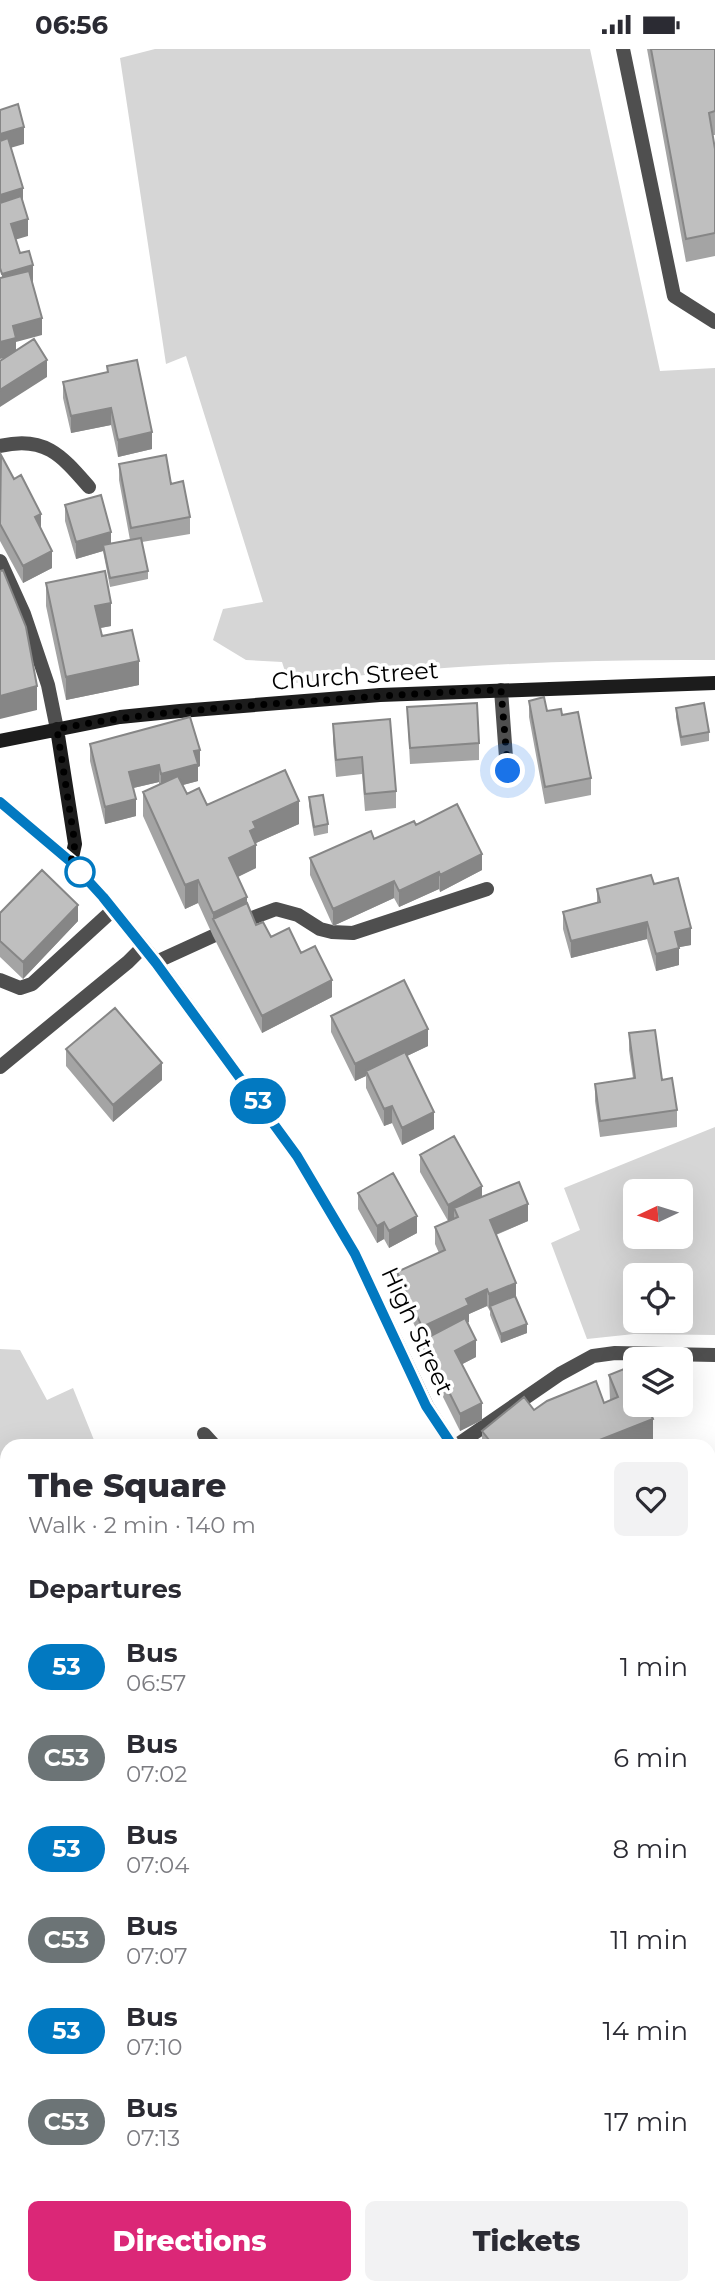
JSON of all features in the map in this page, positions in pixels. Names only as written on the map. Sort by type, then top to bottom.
[{"type":"street","points":[[623,49],[674,296],[715,322]]},
{"type":"street","points":[[0,446],[27,443],[43,447],[63,457],[89,487]]},
{"type":"street","points":[[0,561],[24,614],[48,685],[75,844],[71,862]]},
{"type":"street","name":"Church Street","points":[[0,741],[120,717],[180,711],[380,695],[715,683]]},
{"type":"street","points":[[501,690],[508,771]]},
{"type":"street","name":"High Street","points":[[0,802],[71,862],[113,910],[156,963],[297,1156],[361,1265],[426,1406],[448,1439]]},
{"type":"street","points":[[247,920],[276,909],[298,915],[320,929],[353,933],[487,889]]},
{"type":"street","points":[[0,980],[20,988],[32,983],[113,910]]},
{"type":"street","points":[[156,963],[213,936]]},
{"type":"street","points":[[0,1067],[143,947]]},
{"type":"street","points":[[466,1439],[561,1374],[593,1356],[615,1353],[715,1355]]},
{"type":"shaded area","points":[[155,49],[590,49],[660,371],[715,368],[715,660],[502,665],[395,672],[289,684],[282,662],[246,660],[213,640],[223,609],[263,602],[186,356],[166,364],[120,58]]},
{"type":"shaded area","points":[[715,1127],[715,1335],[634,1334],[587,1339],[551,1243],[580,1230],[564,1188]]},
{"type":"shaded area","points":[[0,1349],[20,1350],[47,1400],[73,1388],[94,1439],[0,1439]]},
{"type":"building","points":[[651,49],[715,49],[715,111],[709,113],[715,149],[715,233],[686,239]]},
{"type":"building","points":[[18,104],[24,127],[0,134],[0,110]]},
{"type":"building","points":[[8,138],[23,188],[0,195],[0,141]]},
{"type":"building","points":[[21,196],[28,219],[11,224],[20,253],[29,251],[33,265],[2,274],[0,203]]},
{"type":"building","points":[[29,271],[42,318],[13,326],[16,338],[0,342],[0,278]]},
{"type":"building","points":[[34,339],[47,360],[0,390],[0,361]]},
{"type":"building","points":[[137,360],[152,432],[118,440],[111,408],[71,416],[63,382],[108,372],[107,366]]},
{"type":"building","points":[[1,455],[14,479],[21,475],[41,514],[35,517],[52,551],[23,566],[0,524]]},
{"type":"building","points":[[166,455],[171,484],[183,481],[190,517],[131,528],[119,464]]},
{"type":"building","points":[[101,495],[111,532],[76,542],[65,505]]},
{"type":"building","points":[[141,538],[148,571],[110,578],[103,545]]},
{"type":"building","points":[[3,570],[26,627],[37,686],[0,696],[0,571]]},
{"type":"building","points":[[105,571],[111,603],[95,606],[102,636],[132,630],[139,661],[66,677],[46,583]]},
{"type":"building","points":[[544,697],[547,711],[561,709],[562,715],[578,712],[591,778],[545,787],[529,701]]},
{"type":"building","points":[[477,703],[479,743],[410,748],[407,707]]},
{"type":"building","points":[[704,703],[709,732],[681,737],[676,708]]},
{"type":"building","points":[[190,717],[200,750],[194,751],[198,764],[161,774],[159,765],[129,772],[136,799],[105,807],[90,744]]},
{"type":"building","points":[[390,719],[396,791],[365,794],[362,757],[336,760],[333,724]]},
{"type":"building","points":[[285,770],[299,801],[253,822],[256,828],[250,831],[256,845],[229,858],[247,897],[213,913],[198,880],[185,885],[143,792],[178,776],[187,794],[199,788],[207,805]]},
{"type":"building","points":[[323,795],[328,824],[314,827],[309,797]]},
{"type":"building","points":[[457,804],[482,854],[399,891],[394,881],[333,909],[310,858],[371,831],[374,839],[414,821],[416,825]]},
{"type":"building","points":[[42,870],[78,905],[23,962],[0,941],[0,913]]},
{"type":"building","points":[[651,875],[654,884],[678,878],[691,928],[675,932],[679,948],[656,954],[647,922],[571,941],[563,912],[600,902],[597,889]]},
{"type":"building","points":[[247,903],[256,925],[263,922],[271,937],[289,928],[301,953],[315,946],[332,980],[262,1016],[213,919]]},
{"type":"building","points":[[404,980],[428,1029],[355,1064],[331,1016]]},
{"type":"building","points":[[115,1008],[162,1063],[113,1105],[66,1049]]},
{"type":"building","points":[[655,1030],[662,1080],[672,1078],[677,1110],[600,1121],[595,1084],[635,1078],[629,1033]]},
{"type":"building","points":[[405,1052],[434,1112],[402,1128],[392,1106],[384,1109],[366,1071]]},
{"type":"building","points":[[454,1136],[482,1186],[448,1205],[420,1155]]},
{"type":"building","points":[[393,1173],[417,1216],[389,1231],[384,1222],[377,1226],[358,1193]]},
{"type":"building","points":[[519,1182],[528,1204],[490,1220],[516,1283],[489,1294],[487,1289],[466,1299],[469,1305],[422,1327],[397,1272],[445,1250],[435,1227],[458,1217],[454,1208]]},
{"type":"building","points":[[515,1296],[527,1324],[501,1334],[490,1306]]},
{"type":"building","points":[[465,1318],[476,1340],[455,1351],[482,1403],[460,1414],[423,1340]]},
{"type":"building","points":[[623,1369],[623,1417],[653,1419],[602,1439],[488,1439],[482,1431],[524,1397],[534,1410],[547,1401],[596,1381],[604,1403],[618,1397],[609,1375]]},
{"type":"bus line","name":"53","points":[[0,802],[71,862],[103,897],[156,963],[297,1156],[355,1254],[426,1406],[448,1439]]},
{"type":"route","points":[[80,872],[87,880],[71,862],[75,844],[57,729],[120,717],[180,711],[380,695],[501,690],[508,771]]}]
